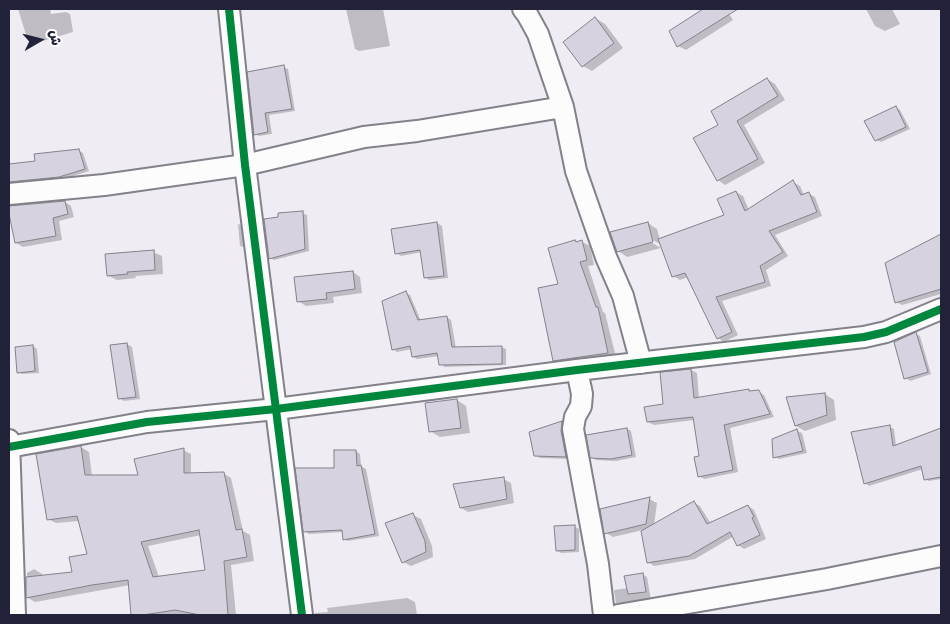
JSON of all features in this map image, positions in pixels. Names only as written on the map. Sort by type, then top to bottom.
[{"type":"street","points":[[229,9],[245,164],[302,615]]},
{"type":"street","points":[[522,9],[527,14],[538,34],[563,106],[576,171],[606,256],[623,296],[641,362]]},
{"type":"street","points":[[9,194],[104,185],[245,164],[364,137],[417,131],[563,106]]},
{"type":"street","points":[[15,615],[9,444],[147,422],[276,410],[641,362],[864,337],[886,332],[941,309]]},
{"type":"street","points":[[577,370],[582,394],[581,406],[575,417],[573,429],[598,564],[604,615]]},
{"type":"street","points":[[618,615],[827,579],[941,556]]},
{"type":"building","points":[[703,9],[738,9],[677,47],[669,31]]},
{"type":"building","points":[[595,17],[614,43],[582,67],[563,42]]},
{"type":"building","points":[[284,65],[292,109],[265,113],[268,132],[254,135],[247,72]]},
{"type":"building","points":[[767,78],[778,96],[737,121],[758,159],[717,181],[693,138],[718,125],[711,111]]},
{"type":"building","points":[[896,106],[906,127],[875,141],[864,121]]},
{"type":"building","points":[[79,149],[85,169],[59,177],[9,182],[9,164],[35,161],[34,154]]},
{"type":"building","points":[[793,180],[801,195],[809,192],[817,212],[769,231],[783,252],[760,266],[765,282],[716,297],[732,332],[717,339],[685,273],[672,277],[658,239],[724,215],[717,199],[736,191],[745,211]]},
{"type":"building","points":[[65,201],[68,214],[53,218],[56,236],[15,243],[9,206]]},
{"type":"building","points":[[303,211],[305,249],[269,259],[264,219],[278,217],[278,213]]},
{"type":"building","points":[[437,222],[444,276],[424,278],[420,250],[395,254],[391,229]]},
{"type":"building","points":[[648,222],[653,242],[617,252],[610,232]]},
{"type":"building","points":[[941,234],[941,289],[895,303],[885,263]]},
{"type":"building","points":[[575,240],[576,242],[582,240],[587,260],[580,262],[596,307],[598,307],[608,353],[553,361],[538,288],[558,284],[548,248]]},
{"type":"building","points":[[154,250],[155,270],[107,276],[105,254]]},
{"type":"building","points":[[353,271],[355,289],[326,293],[327,299],[297,302],[294,277]]},
{"type":"building","points":[[406,291],[418,320],[447,316],[452,347],[502,346],[502,364],[439,365],[437,353],[412,357],[410,346],[392,350],[382,301]]},
{"type":"building","points":[[916,332],[928,372],[904,379],[894,342]]},
{"type":"building","points":[[127,343],[136,397],[118,399],[110,345]]},
{"type":"building","points":[[33,345],[35,371],[17,373],[15,347]]},
{"type":"building","points":[[691,369],[694,398],[749,389],[749,391],[759,390],[770,414],[724,425],[733,470],[698,477],[694,457],[699,456],[693,417],[647,422],[644,407],[663,404],[660,372]]},
{"type":"building","points":[[825,393],[827,415],[795,426],[786,397]]},
{"type":"building","points":[[457,399],[461,428],[429,432],[425,403]]},
{"type":"building","points":[[562,421],[561,431],[566,457],[534,456],[529,432]]},
{"type":"building","points":[[890,425],[893,446],[941,428],[941,477],[924,480],[921,466],[864,484],[851,432]]},
{"type":"building","points":[[627,428],[632,455],[611,459],[590,458],[586,435]]},
{"type":"building","points":[[797,429],[803,451],[773,458],[772,439]]},
{"type":"building","points":[[81,446],[85,475],[138,475],[134,459],[184,448],[184,473],[224,472],[236,530],[242,529],[247,557],[224,561],[228,615],[200,615],[175,610],[131,615],[128,580],[26,598],[26,577],[72,572],[69,557],[87,554],[77,516],[47,520],[36,454]],"holes":[[[199,530],[205,570],[153,577],[141,542]]]},
{"type":"building","points":[[334,450],[356,450],[357,466],[361,465],[375,534],[343,540],[342,530],[303,532],[295,468],[334,468]]},
{"type":"building","points":[[504,477],[507,499],[460,508],[453,484]]},
{"type":"building","points":[[650,497],[646,524],[604,534],[600,509]]},
{"type":"building","points":[[694,501],[707,524],[748,505],[760,535],[737,546],[730,532],[689,556],[647,563],[641,531]]},
{"type":"building","points":[[413,513],[425,541],[426,552],[402,563],[385,523]]},
{"type":"building","points":[[575,525],[575,550],[556,551],[554,526]]},
{"type":"building","points":[[643,573],[646,592],[628,594],[624,576]]},
{"type":"cycle path","points":[[229,9],[245,165],[302,615]]},
{"type":"cycle path","points":[[9,447],[147,422],[276,409],[577,370],[864,337],[886,332],[941,309]]}]
